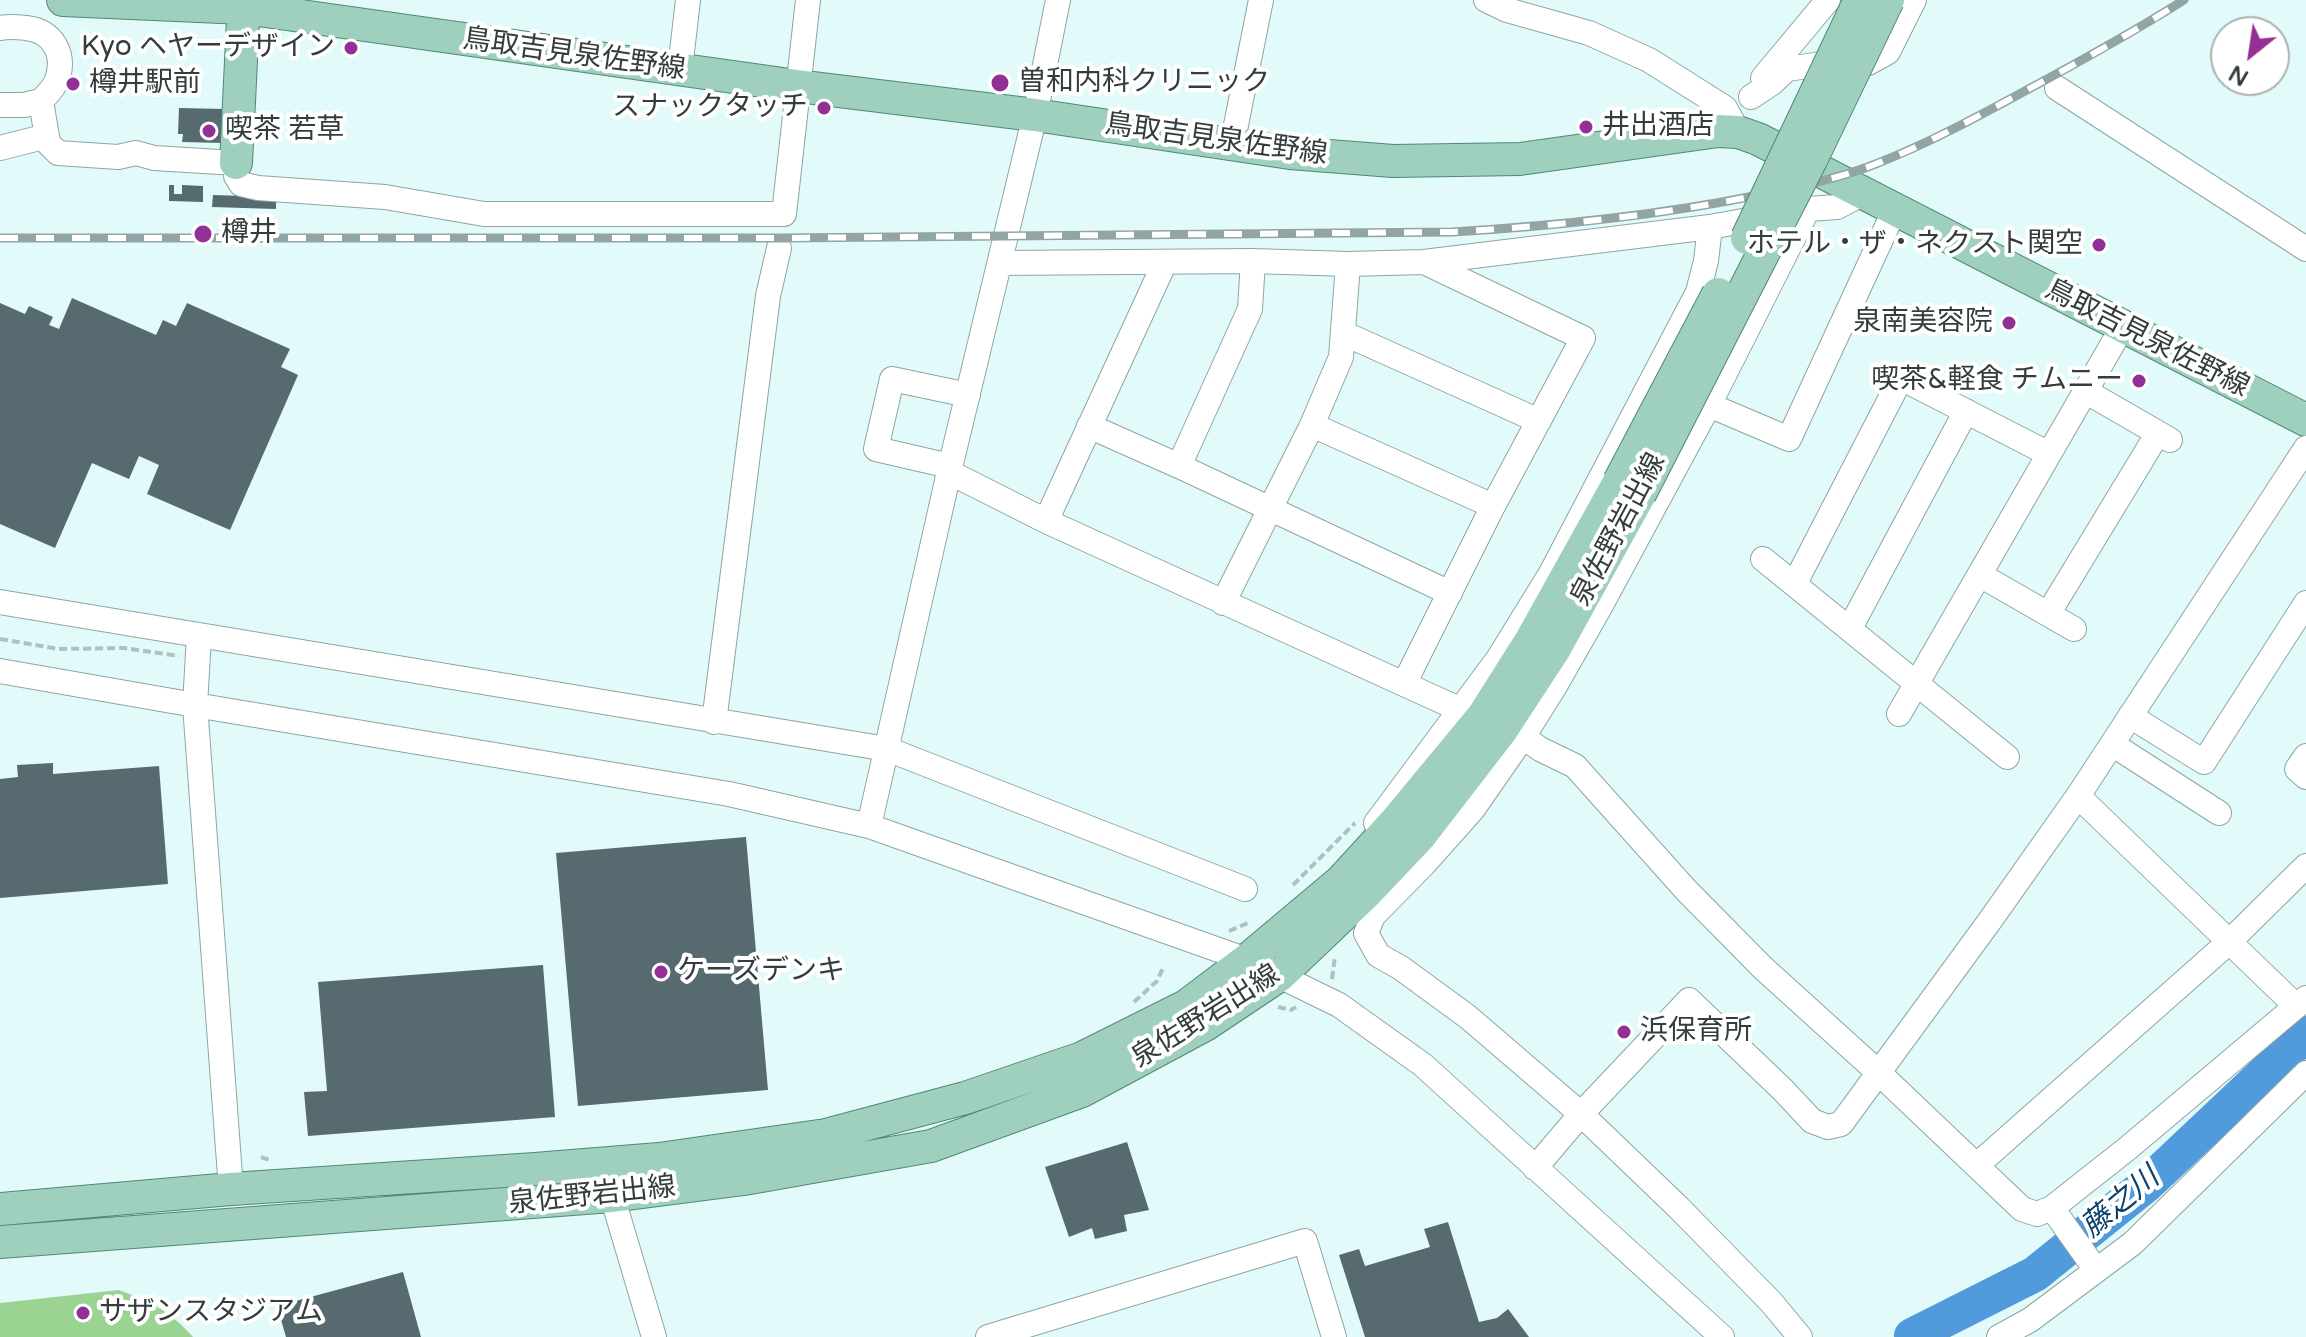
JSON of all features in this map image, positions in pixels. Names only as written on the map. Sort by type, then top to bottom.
[{"type":"main road","name":"鳥取吉見泉佐野線","points":[[63,0],[244,4],[797,86],[1035,115],[1290,153],[1393,161],[1520,159],[1718,131],[1738,132],[1758,139],[2306,420]]},
{"type":"main road","name":"泉佐野岩出線","points":[[0,1242],[612,1196],[744,1179],[931,1146],[1082,1091],[1205,1025],[1280,975],[1366,893],[1420,836],[1501,731],[1554,650],[1860,0]]},
{"type":"main road","name":"泉佐野岩出線","points":[[0,1209],[231,1189],[659,1159],[826,1135],[965,1098],[1082,1058],[1186,1006],[1247,960],[1341,881],[1396,821],[1483,716],[1579,558],[1629,488],[1812,158],[1888,0]]},
{"type":"main road","points":[[236,163],[244,4]]},
{"type":"street","points":[[680,69],[688,0]]},
{"type":"street","points":[[41,101],[48,143],[58,153],[118,157],[136,153],[154,158],[236,163],[236,176],[241,184],[258,188],[385,197],[484,214],[784,214],[808,0]]},
{"type":"street","points":[[869,826],[949,472],[1035,115],[1058,0]]},
{"type":"street","points":[[1232,145],[1261,0]]},
{"type":"street","points":[[1486,0],[1507,10],[1589,33],[1649,60],[1725,108],[1738,132]]},
{"type":"street","points":[[1751,97],[1787,69],[1836,62],[1868,63],[1888,52],[1914,0]]},
{"type":"street","points":[[1738,132],[1742,112],[1762,79],[1826,2]]},
{"type":"street","points":[[1826,2],[1822,26],[1824,46],[1836,62]]},
{"type":"street","points":[[0,28],[35,29],[50,37],[58,50],[57,80],[41,101],[0,105]]},
{"type":"street","points":[[2057,88],[2306,249]]},
{"type":"street","points":[[0,148],[47,136]]},
{"type":"street","points":[[1000,263],[1424,262],[1710,227],[1808,209],[1837,207],[1864,193]]},
{"type":"street","points":[[1800,1337],[1771,1302],[1679,1208],[1581,1114],[1468,1017],[1378,955],[1366,933],[1373,916],[1473,809],[1523,737],[1600,607],[1709,405],[1808,209]]},
{"type":"street","points":[[1709,405],[1789,439],[1895,209]]},
{"type":"street","points":[[1321,899],[1498,659],[1551,573],[1698,292],[1710,227]]},
{"type":"street","points":[[714,722],[768,296],[779,248]]},
{"type":"street","points":[[1179,466],[1250,309],[1253,261]]},
{"type":"street","points":[[1046,521],[1165,262]]},
{"type":"street","points":[[1404,684],[1493,506],[1583,338],[1424,262]]},
{"type":"street","points":[[1223,603],[1312,425],[1341,357],[1348,264]]},
{"type":"street","points":[[1899,714],[2123,326]]},
{"type":"street","points":[[1343,333],[1539,421]]},
{"type":"street","points":[[1795,583],[1901,378],[2049,454]]},
{"type":"street","points":[[968,395],[892,379],[876,449],[941,464],[949,472],[1046,521],[1461,710]]},
{"type":"street","points":[[2048,614],[2164,437],[2085,391]]},
{"type":"street","points":[[1850,628],[1966,411]]},
{"type":"street","points":[[1312,425],[1493,506]]},
{"type":"street","points":[[1089,426],[1450,593]]},
{"type":"street","points":[[1535,1168],[1581,1114],[1689,1000],[1812,1121],[1828,1127],[1841,1124],[2078,796],[2306,448]]},
{"type":"street","points":[[1763,559],[2007,757]]},
{"type":"street","points":[[1980,575],[2074,629]]},
{"type":"street","points":[[0,602],[887,749],[1245,889]]},
{"type":"street","points":[[2130,716],[2204,762],[2306,603]]},
{"type":"street","points":[[199,636],[195,705],[231,1189]]},
{"type":"street","points":[[0,671],[729,794],[869,826],[1247,960],[1339,1005],[1423,1065],[1722,1337]]},
{"type":"street","points":[[1523,737],[1575,766],[1686,890],[1763,968],[2022,1209],[2037,1214],[2055,1213],[2301,1002],[2229,942],[2078,796]]},
{"type":"street","points":[[2112,744],[2219,813]]},
{"type":"street","points":[[2306,756],[2297,769],[2306,777]]},
{"type":"street","points":[[1977,1165],[2229,942],[2306,866]]},
{"type":"street","points":[[1999,1337],[2030,1320],[2094,1267],[2133,1243],[2306,1073]]},
{"type":"street","points":[[612,1196],[654,1337]]},
{"type":"street","points":[[2055,1213],[2094,1267]]},
{"type":"street","points":[[988,1337],[1305,1241],[1334,1337]]},
{"type":"path","points":[[0,639],[59,649],[124,648],[182,657]]},
{"type":"path","points":[[1290,889],[1365,814]]},
{"type":"path","points":[[1221,934],[1242,927],[1255,918]]},
{"type":"path","points":[[1131,1005],[1157,981],[1163,968]]},
{"type":"path","points":[[261,1157],[275,1162]]},
{"type":"green space","name":"サザンスタジアム","points":[[119,1290],[159,1308],[193,1337],[0,1337],[0,1303]]},
{"type":"building","points":[[179,108],[224,109],[223,143],[182,142],[183,134],[178,134]]},
{"type":"building","points":[[169,185],[174,185],[174,194],[182,194],[182,185],[203,186],[203,202],[169,201]]},
{"type":"building","points":[[213,195],[276,197],[276,209],[212,207]]},
{"type":"building","points":[[72,298],[156,335],[163,320],[176,326],[187,303],[290,349],[281,367],[298,375],[230,530],[147,494],[159,465],[139,456],[129,479],[92,463],[55,548],[0,524],[0,303],[25,314],[29,306],[53,317],[49,325],[59,329]]},
{"type":"building","points":[[53,763],[53,774],[159,766],[168,884],[0,898],[0,779],[18,777],[17,765]]},
{"type":"building","points":[[746,837],[768,1090],[578,1106],[556,853]]},
{"type":"building","points":[[543,965],[555,1117],[308,1136],[304,1092],[327,1091],[318,982]]},
{"type":"building","points":[[1127,1142],[1149,1210],[1124,1215],[1127,1231],[1095,1239],[1092,1228],[1069,1237],[1045,1167]]},
{"type":"building","points":[[1448,1222],[1479,1322],[1497,1318],[1508,1309],[1529,1337],[1365,1337],[1339,1255],[1359,1249],[1365,1266],[1430,1247],[1424,1229]]},
{"type":"building","points":[[403,1272],[421,1337],[286,1337],[277,1306]]},
{"type":"waterway","name":"藤之川","points":[[1912,1336],[2035,1274],[2147,1184],[2306,1034]]},
{"type":"railway","points":[[0,238],[782,238],[1452,232],[1604,219],[1754,196],[1863,169],[1971,120],[2184,0]]},
{"type":"place","name":"Kyo ヘヤーデザイン","points":[[351,48]]},
{"type":"place","name":"曽和内科クリニック","points":[[1000,83]]},
{"type":"place","name":"樽井駅前","points":[[73,84]]},
{"type":"place","name":"スナックタッチ","points":[[824,108]]},
{"type":"place","name":"井出酒店","points":[[1586,127]]},
{"type":"place","name":"喫茶 若草","points":[[209,131]]},
{"type":"place","name":"樽井","points":[[203,234]]},
{"type":"place","name":"ホテル・ザ・ネクスト関空","points":[[2099,245]]},
{"type":"place","name":"泉南美容院","points":[[2009,323]]},
{"type":"place","name":"喫茶&軽食 チムニー","points":[[2139,381]]},
{"type":"place","name":"ケーズデンキ","points":[[661,972]]},
{"type":"place","name":"浜保育所","points":[[1624,1032]]},
{"type":"place","name":"サザンスタジアム","points":[[83,1313]]}]
